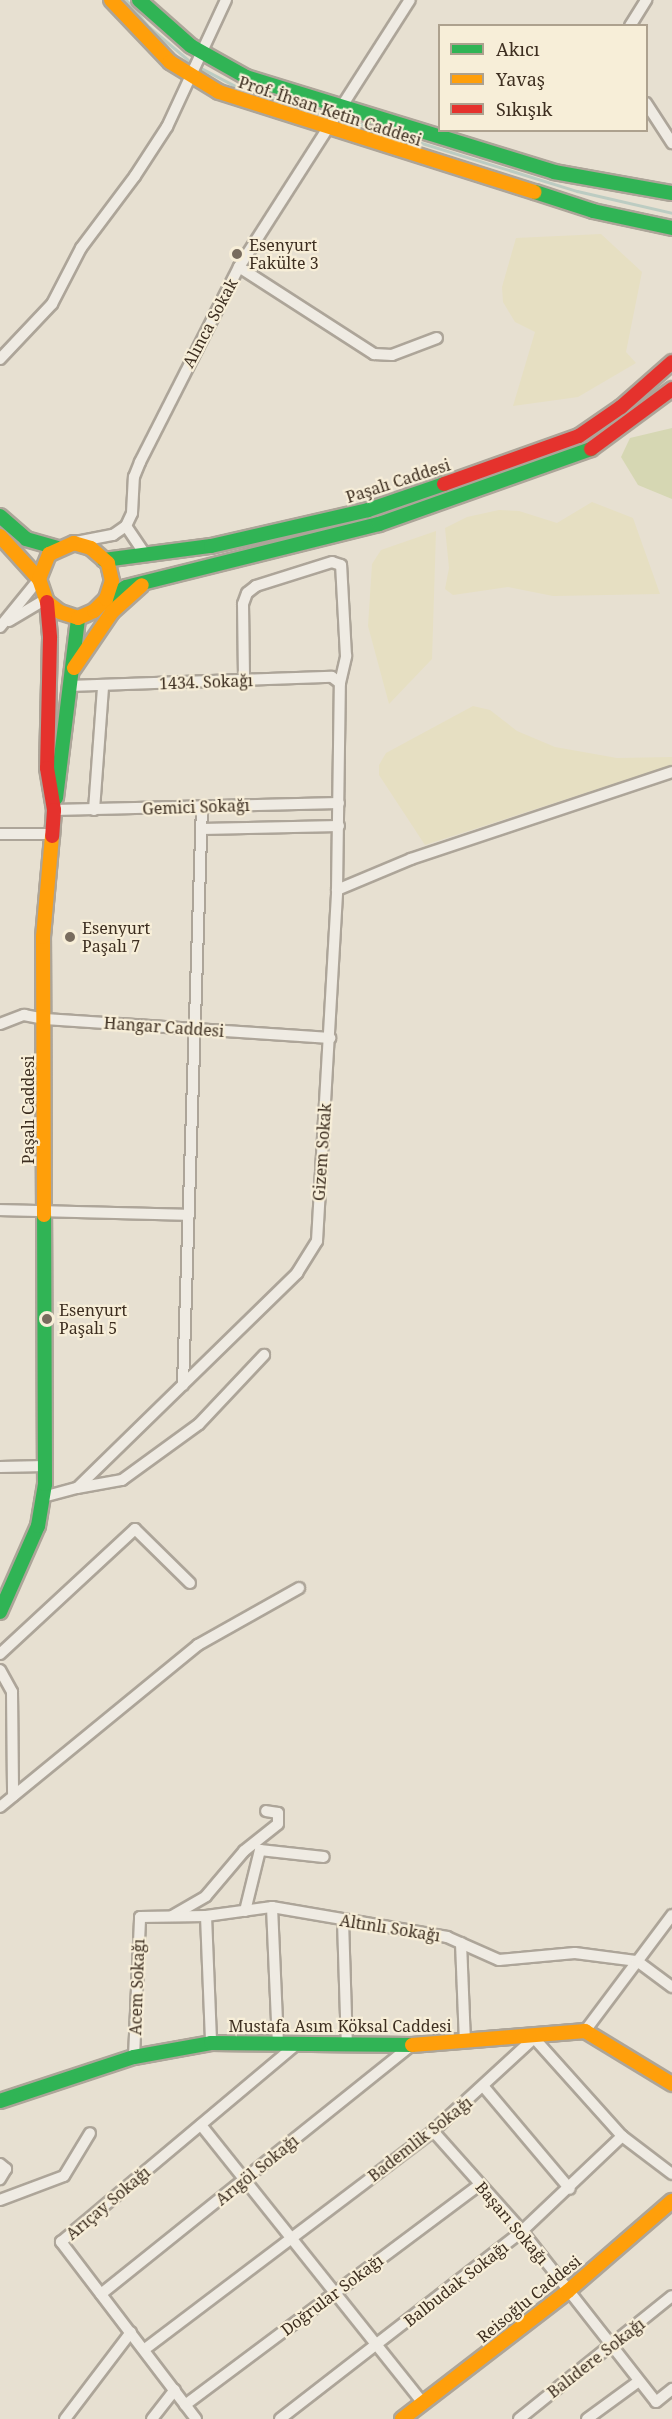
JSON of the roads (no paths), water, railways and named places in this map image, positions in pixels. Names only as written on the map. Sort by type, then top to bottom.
[{"type":"street","name":"Prof. İhsan Ketin Caddesi","points":[[111,0],[170,62],[219,92],[327,129],[593,211],[672,228]]},
{"type":"street","name":"Prof. İhsan Ketin Caddesi","points":[[139,0],[200,51],[246,77],[554,172],[672,193]]},
{"type":"street","points":[[0,359],[52,304],[92,230],[135,177],[167,127],[189,74],[226,0]]},
{"type":"street","name":"Alınca Sokak","points":[[126,526],[132,513],[134,477],[140,462],[239,267],[410,0]]},
{"type":"street","points":[[631,24],[646,0]]},
{"type":"street","points":[[648,105],[669,126],[672,143]]},
{"type":"street","points":[[239,267],[374,354],[392,356],[437,338]]},
{"type":"street","name":"Paşalı Caddesi","points":[[104,560],[146,556],[368,510],[579,436],[621,407],[672,362]]},
{"type":"street","name":"Paşalı Caddesi","points":[[106,599],[126,587],[379,524],[595,448],[672,389]]},
{"type":"street","points":[[0,516],[26,539],[57,548]]},
{"type":"street","points":[[1,627],[39,579],[44,562],[57,548],[113,535],[126,526],[146,556]]},
{"type":"street","points":[[0,536],[39,579],[47,600],[78,618]]},
{"type":"street","points":[[54,810],[78,618],[106,599],[112,581],[104,560],[91,548],[74,543]]},
{"type":"street","name":"Gizem Sokak","points":[[43,1497],[77,1488],[309,1259],[316,1241],[330,1038],[337,890],[340,683],[346,656],[344,571],[332,562],[256,586],[247,593],[243,604],[244,680]]},
{"type":"street","points":[[70,680],[112,612],[145,582]]},
{"type":"street","points":[[1,627],[47,600]]},
{"type":"street","name":"Paşalı Caddesi","points":[[0,1612],[38,1526],[46,1466],[43,937],[54,834],[54,810],[47,768],[50,638],[47,600]]},
{"type":"street","name":"1434. Sokağı","points":[[70,680],[103,686],[332,677],[340,683]]},
{"type":"street","points":[[94,810],[103,686]]},
{"type":"street","points":[[337,890],[411,858],[672,772]]},
{"type":"street","name":"Gemici Sokağı","points":[[54,810],[339,803]]},
{"type":"street","points":[[183,1385],[197,1029],[202,807]]},
{"type":"street","points":[[202,829],[339,826]]},
{"type":"street","points":[[0,834],[54,834]]},
{"type":"street","name":"Hangar Caddesi","points":[[0,1024],[24,1015],[45,1020],[330,1038]]},
{"type":"street","points":[[0,1209],[189,1215]]},
{"type":"street","points":[[77,1488],[122,1480],[199,1424],[264,1355]]},
{"type":"street","points":[[0,1467],[46,1466]]},
{"type":"street","points":[[0,1654],[135,1529],[190,1583]]},
{"type":"street","points":[[0,1807],[198,1645],[299,1588]]},
{"type":"street","points":[[0,1670],[12,1692],[13,1796]]},
{"type":"street","points":[[170,1917],[206,1896],[244,1851],[278,1824],[278,1813],[266,1811]]},
{"type":"street","points":[[245,1911],[260,1850],[324,1857]]},
{"type":"street","points":[[272,1907],[278,2044]]},
{"type":"street","name":"Altınlı Sokağı","points":[[140,1917],[207,1916],[272,1907],[343,1921],[447,1937],[499,1960],[575,1953],[637,1961]]},
{"type":"street","points":[[672,1915],[585,2031],[672,2084]]},
{"type":"street","points":[[207,1916],[211,2043]]},
{"type":"street","name":"Acem Sokağı","points":[[134,2057],[140,1917]]},
{"type":"street","points":[[343,1921],[347,2045]]},
{"type":"street","points":[[461,1943],[465,2042]]},
{"type":"street","points":[[637,1961],[672,1987]]},
{"type":"street","name":"Mustafa Asım Köksal Caddesi","points":[[0,2101],[134,2057],[211,2043],[412,2045],[534,2038],[585,2031]]},
{"type":"street","points":[[534,2038],[622,2136],[672,2174]]},
{"type":"street","name":"Bademlik Sokağı","points":[[145,2349],[434,2131],[484,2087],[534,2038]]},
{"type":"street","name":"Arıçay Sokağı","points":[[196,2419],[145,2349],[61,2242],[297,2044]]},
{"type":"street","name":"Arıgöl Sokağı","points":[[101,2294],[412,2045]]},
{"type":"street","points":[[484,2087],[570,2189]]},
{"type":"street","points":[[201,2125],[423,2403]]},
{"type":"street","name":"Başarı Sokağı","points":[[434,2131],[479,2185],[522,2231],[656,2402],[672,2389]]},
{"type":"street","points":[[0,2200],[64,2176],[90,2133]]},
{"type":"street","name":"Balbudak Sokağı","points":[[280,2419],[378,2346],[522,2231],[570,2189],[622,2136]]},
{"type":"street","points":[[0,2164],[6,2169],[0,2179]]},
{"type":"street","name":"Doğrular Sokağı","points":[[185,2405],[479,2185]]},
{"type":"street","name":"Reisoğlu Caddesi","points":[[402,2419],[568,2291],[672,2201]]},
{"type":"street","name":"Balıdere Sokağı","points":[[519,2419],[612,2348],[672,2296]]},
{"type":"street","points":[[65,2419],[131,2332]]},
{"type":"street","points":[[587,2419],[639,2381]]},
{"type":"street","points":[[152,2419],[175,2390]]},
{"type":"waterway","points":[[126,0],[149,27],[188,60]]},
{"type":"waterway","points":[[199,67],[235,86],[322,113]]},
{"type":"waterway","points":[[344,119],[577,191],[672,213]]},
{"type":"place","name":"Esenyurt Fakülte 3","points":[[237,254]]},
{"type":"place","name":"Esenyurt Paşalı 7","points":[[70,937]]},
{"type":"place","name":"Esenyurt Paşalı 5","points":[[47,1319]]}]
